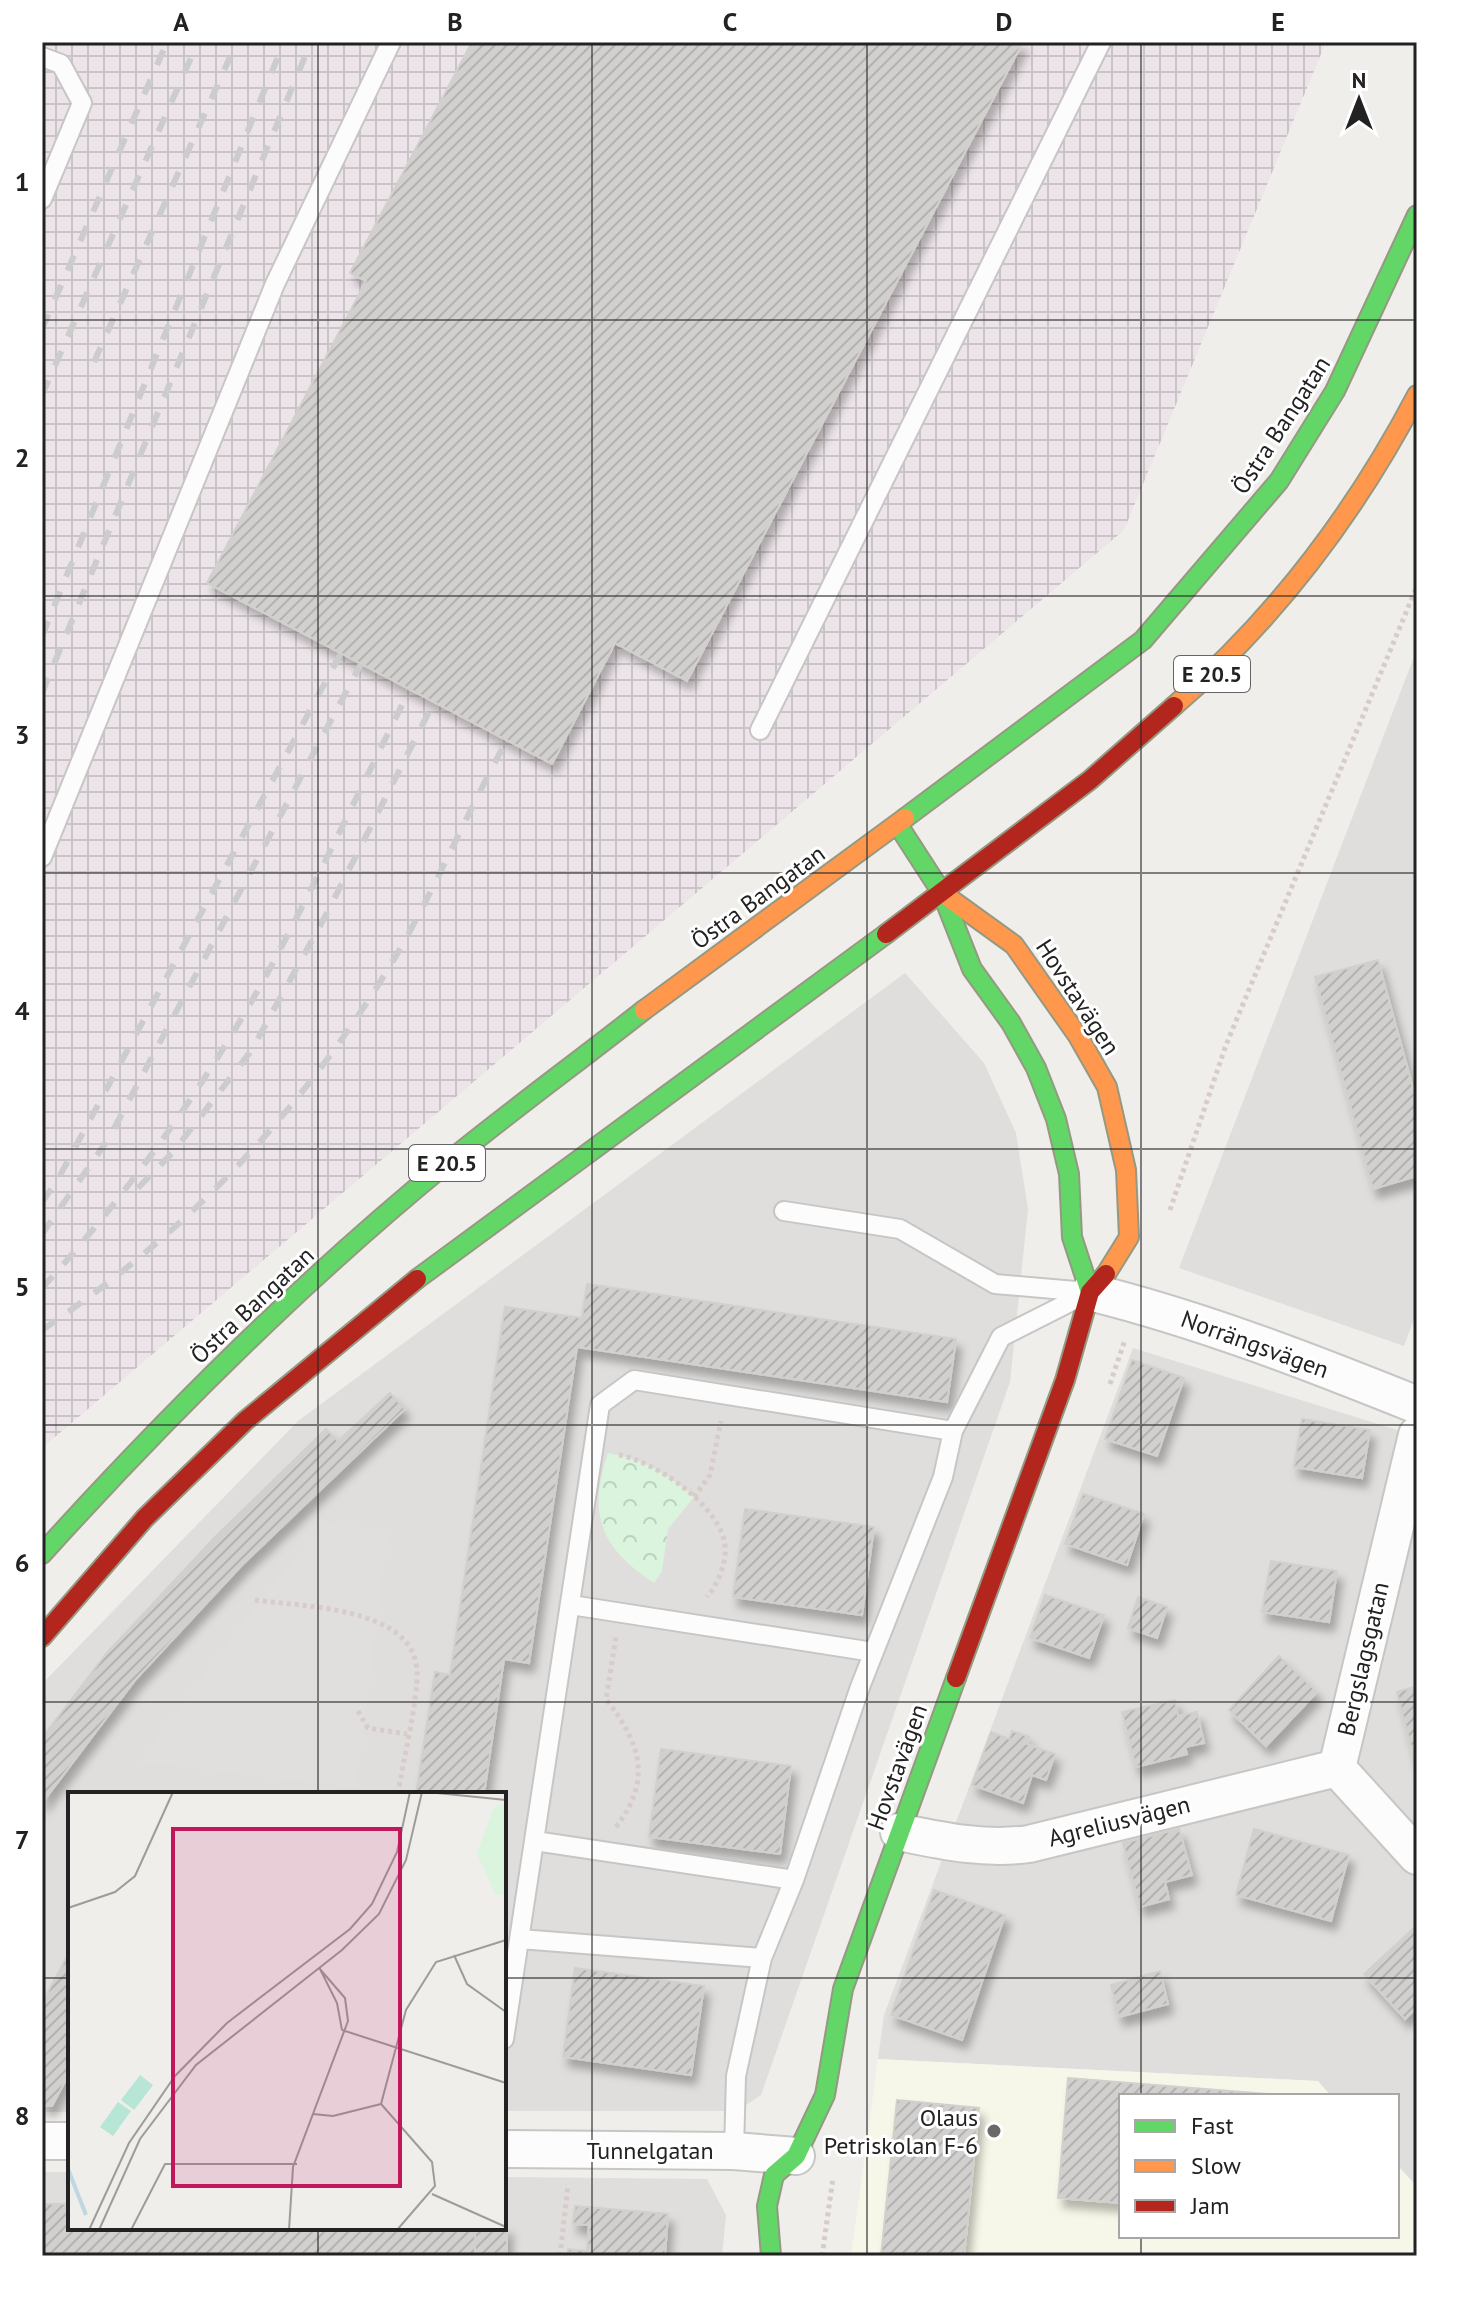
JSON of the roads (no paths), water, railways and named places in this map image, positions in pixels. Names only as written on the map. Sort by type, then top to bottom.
[{"type":"main road","name":"Östra Bangatan","points":[[42,1554],[162,1422],[346,1250],[425,1183],[549,1082],[1143,640],[1279,481],[1335,391],[1417,215]]},
{"type":"main road","name":"E 20.5","points":[[42,1637],[145,1518],[268,1402],[456,1247],[942,893],[1090,780],[1224,663],[1326,545],[1394,439],[1417,395]]},
{"type":"main road","points":[[898,825],[942,893],[972,969],[1011,1023],[1036,1068],[1056,1119],[1069,1174],[1072,1237],[1090,1292]]},
{"type":"main road","name":"Hovstavägen","points":[[771,2256],[767,2206],[774,2175],[796,2156],[813,2126],[825,2095],[843,1989],[1065,1380],[1090,1292],[1113,1267],[1129,1237],[1126,1170],[1107,1087],[1078,1036],[1014,945],[942,893]]},
{"type":"street","name":"Norrängsvägen","points":[[1090,1292],[1159,1310],[1290,1355],[1417,1405]]},
{"type":"street","name":"Bergslagsgatan","points":[[1417,1435],[1337,1768],[1417,1856]]},
{"type":"street","name":"Agreliusvägen","points":[[899,1832],[954,1844],[1001,1848],[1029,1844],[1337,1768]]},
{"type":"street","points":[[42,2141],[68,2141]]},
{"type":"street","name":"Tunnelgatan","points":[[506,2149],[734,2151],[796,2156]]},
{"type":"lane","points":[[42,857],[275,284],[391,42]]},
{"type":"lane","points":[[760,730],[1101,42]]},
{"type":"lane","points":[[42,57],[61,64],[82,103],[42,199]]},
{"type":"lane","points":[[784,1211],[900,1229],[995,1284],[1090,1292]]},
{"type":"lane","points":[[734,2151],[736,2076],[762,1958],[794,1880],[873,1652],[943,1477],[953,1431],[1001,1337],[1090,1292]]},
{"type":"lane","points":[[506,2026],[600,1405],[634,1380],[953,1431]]},
{"type":"lane","points":[[571,1605],[873,1652]]},
{"type":"lane","points":[[535,1841],[794,1880]]},
{"type":"lane","points":[[520,1939],[762,1958]]},
{"type":"railway","points":[[42,329],[167,42]]},
{"type":"railway","points":[[42,395],[198,42]]},
{"type":"railway","points":[[42,636],[284,42]]},
{"type":"railway","points":[[42,693],[311,42]]},
{"type":"railway","points":[[94,362],[230,57]]},
{"type":"railway","points":[[42,1202],[57,1181],[341,653]]},
{"type":"railway","points":[[42,1234],[109,1138],[361,664]]},
{"type":"railway","points":[[42,1288],[135,1176],[219,1056],[287,937],[410,689]]},
{"type":"railway","points":[[138,1188],[174,1151],[251,1051],[327,913],[434,702]]},
{"type":"railway","points":[[42,1330],[94,1293],[190,1213],[276,1124],[315,1076],[387,971],[507,740]]},
{"type":"place","name":"Olaus Petriskolan F-6","points":[[994,2131]]}]
